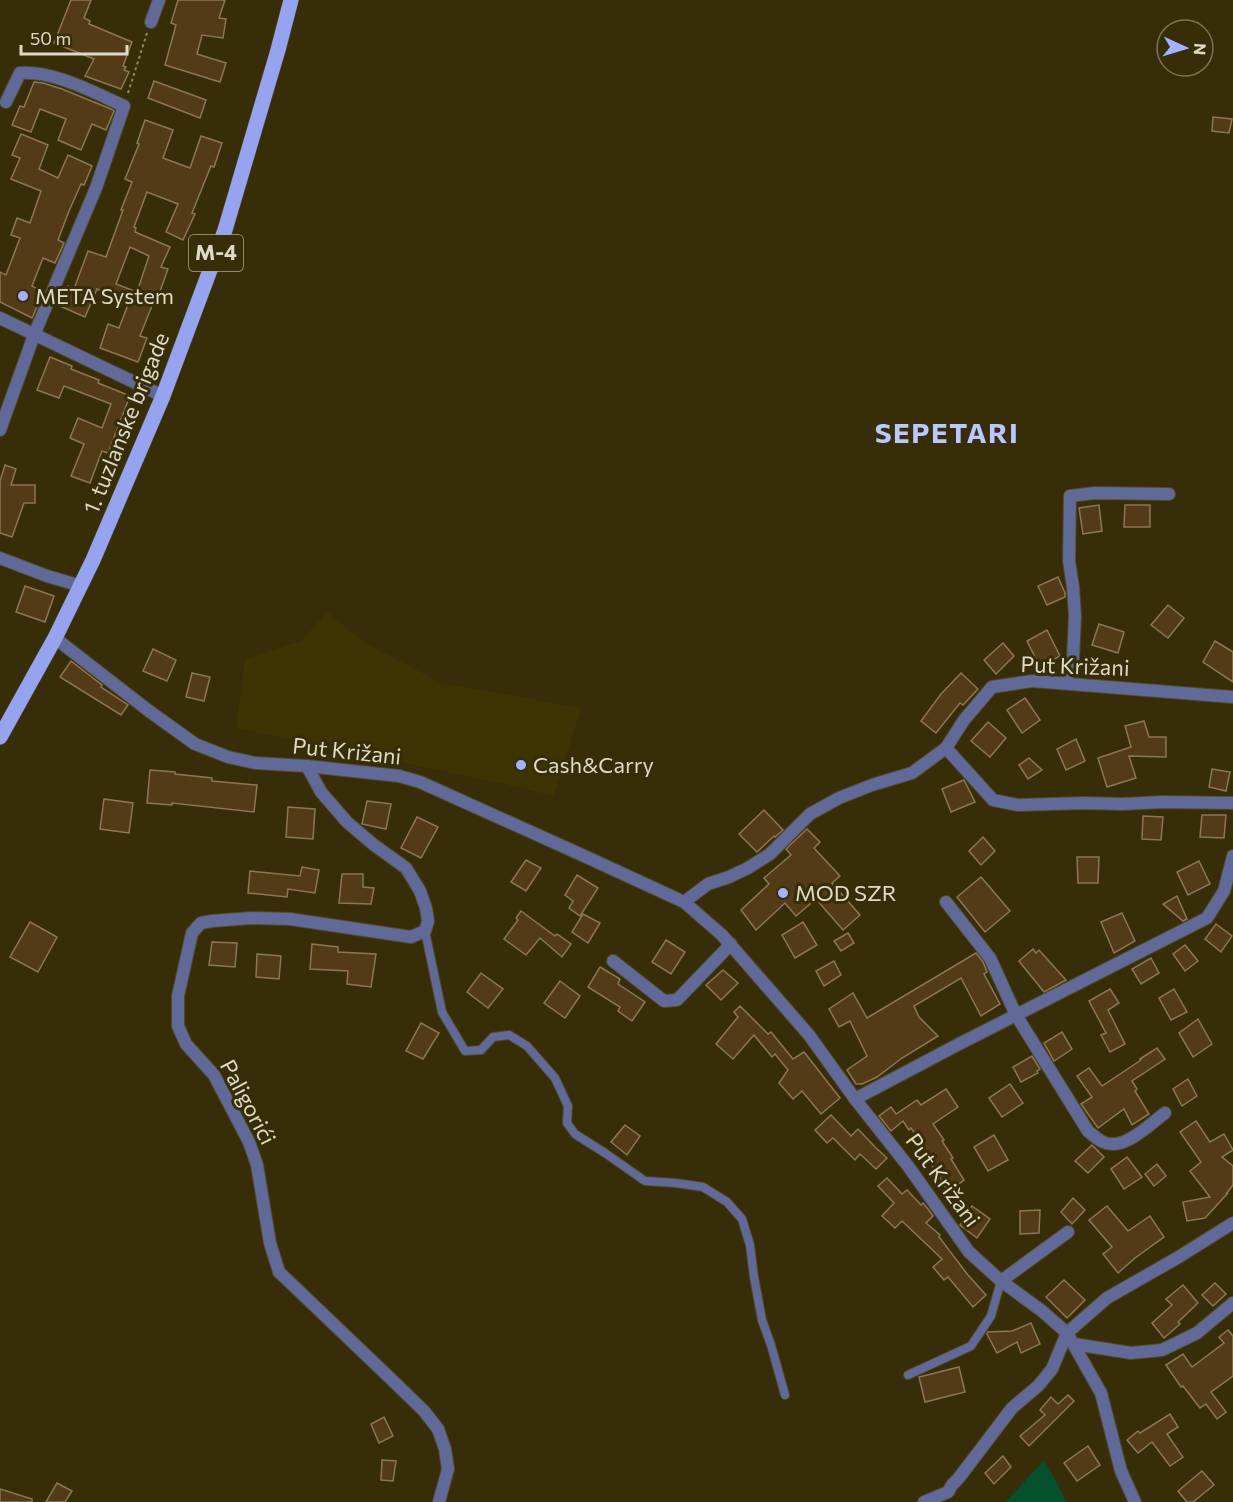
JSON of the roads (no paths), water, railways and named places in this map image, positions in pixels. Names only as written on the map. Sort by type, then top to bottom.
[{"type":"main road","name":"1. tuzlanske brigade","points":[[81,586],[163,396],[225,230],[291,0]]},
{"type":"main road","name":"M-4","points":[[0,737],[81,586]]},
{"type":"street","points":[[151,22],[159,0]]},
{"type":"street","points":[[0,430],[34,335],[96,188],[124,106],[71,83],[32,72],[20,73],[6,102]]},
{"type":"street","points":[[0,318],[163,396]]},
{"type":"street","points":[[1065,683],[1073,658],[1075,616],[1069,561],[1070,496],[1169,494]]},
{"type":"street","points":[[0,558],[81,586]]},
{"type":"street","name":"Put Križani","points":[[55,638],[195,744],[228,757],[255,763],[399,776],[420,782],[684,902],[722,934],[809,1035],[855,1099],[908,1166],[969,1252],[1001,1281],[1042,1311],[1071,1339],[1101,1393],[1121,1472],[1135,1502]]},
{"type":"street","name":"Put Križani","points":[[684,902],[708,884],[748,868],[770,854],[810,814],[839,798],[912,773],[946,748],[964,720],[992,687],[1032,681],[1233,697]]},
{"type":"street","points":[[946,748],[993,800],[1018,806],[1084,803],[1233,803]]},
{"type":"street","points":[[307,766],[321,792],[347,822],[406,868],[420,891],[426,908],[428,921],[424,931]]},
{"type":"street","points":[[855,1099],[1207,918],[1224,891],[1233,856]]},
{"type":"street","points":[[946,902],[990,958],[1016,1015],[1088,1131],[1105,1143],[1116,1144],[1130,1139],[1165,1113]]},
{"type":"street","name":"Paligorići","points":[[424,931],[411,937],[291,920],[251,918],[201,923],[192,933],[177,996],[178,1026],[186,1044],[214,1075],[249,1142],[258,1165],[270,1243],[279,1272],[424,1411],[438,1429],[445,1449],[447,1469],[439,1502]]},
{"type":"street","points":[[613,961],[664,1001],[677,1000],[731,944]]},
{"type":"street","points":[[924,1502],[948,1492],[1012,1408],[1038,1386],[1071,1339],[1107,1298],[1233,1223]]},
{"type":"street","points":[[1001,1281],[1068,1232]]},
{"type":"street","points":[[1071,1339],[1131,1353],[1162,1350],[1197,1333],[1233,1303]]},
{"type":"lane","points":[[424,931],[442,1012],[465,1052],[481,1050],[493,1036],[509,1035],[527,1046],[555,1078],[568,1106],[567,1124],[575,1134],[645,1181],[703,1188],[727,1202],[742,1219],[750,1245],[762,1320],[785,1395]]},
{"type":"lane","points":[[908,1375],[971,1346],[991,1316],[1001,1281]]},
{"type":"place","name":"META System","points":[[23,296]]},
{"type":"place","name":"Cash&Carry","points":[[521,765]]},
{"type":"place","name":"MOD SZR","points":[[783,893]]},
{"type":"district","name":"SEPETARI","points":[[947,433]]}]
